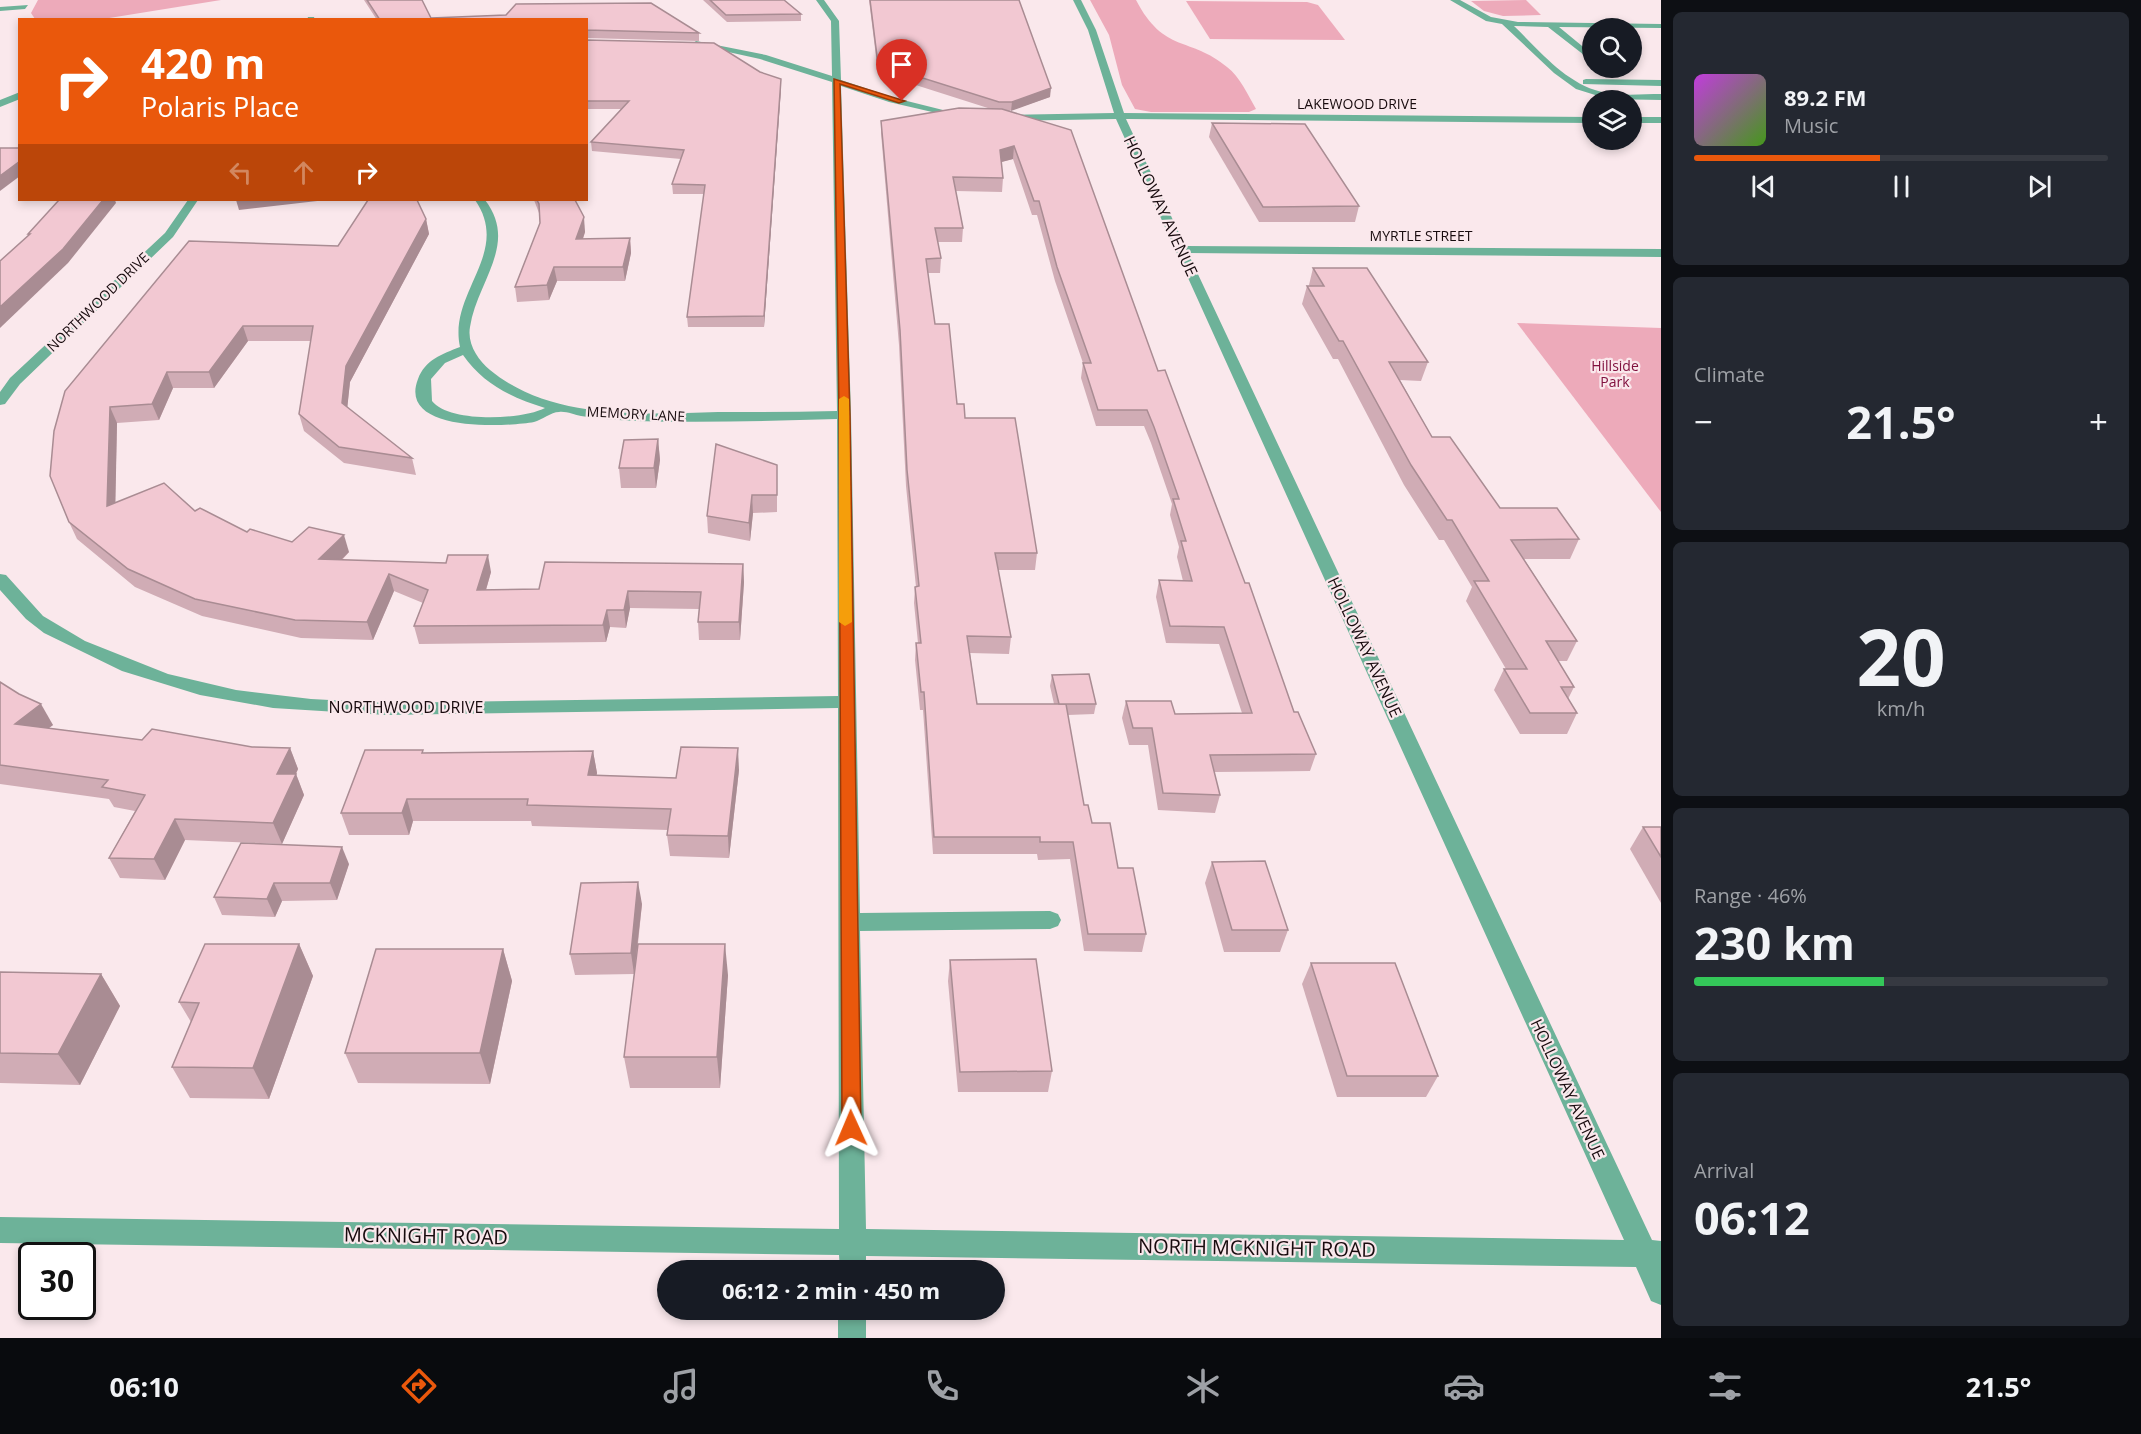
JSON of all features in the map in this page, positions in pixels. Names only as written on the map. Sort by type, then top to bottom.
[{"type":"street","points":[[820,0],[835,21],[844,415],[853,1260]]},
{"type":"street","name":"HOLLOWAY AVENUE","points":[[1077,0],[1092,30],[1120,117],[1653,1254],[1661,1291]]},
{"type":"street","points":[[1454,0],[1485,18],[1505,22],[1582,25]]},
{"type":"street","points":[[0,9],[28,4]]},
{"type":"street","points":[[1505,22],[1572,82],[1591,92],[1661,97]]},
{"type":"street","points":[[1551,25],[1582,50]]},
{"type":"street","points":[[1642,26],[1661,26]]},
{"type":"street","points":[[1642,27],[1654,35]]},
{"type":"street","points":[[682,44],[758,54],[932,111],[964,116]]},
{"type":"street","points":[[1616,78],[1621,82]]},
{"type":"street","points":[[1572,82],[1661,83]]},
{"type":"street","points":[[0,91],[18,94]]},
{"type":"street","points":[[0,104],[18,95]]},
{"type":"street","name":"LAKEWOOD DRIVE","points":[[996,118],[1582,120]]},
{"type":"street","points":[[1642,120],[1661,120]]},
{"type":"street","name":"NORTHWOOD DRIVE","points":[[0,401],[15,381],[170,235],[192,201]]},
{"type":"street","points":[[481,201],[491,212],[496,224],[495,238],[466,310],[461,332],[465,350],[441,360],[430,368],[425,376],[422,392],[425,404],[437,413],[459,418],[507,420],[538,417],[557,406]]},
{"type":"street","name":"MYRTLE STREET","points":[[1181,249],[1661,253]]},
{"type":"street","name":"MEMORY LANE","points":[[465,350],[477,366],[495,382],[514,392],[557,406],[618,416],[844,415]]},
{"type":"street","name":"NORTHWOOD DRIVE","points":[[0,579],[38,620],[74,643],[126,668],[242,699],[386,709],[846,702]]},
{"type":"street","points":[[849,922],[1050,920]]},
{"type":"street","name":"MCKNIGHT ROAD","points":[[0,1230],[853,1243]]},
{"type":"street","name":"NORTH MCKNIGHT ROAD","points":[[853,1243],[1653,1254]]},
{"type":"street","points":[[852,1320],[852,1338]]},
{"type":"green space","points":[[38,0],[221,0],[109,18],[34,18],[31,13]]},
{"type":"green space","points":[[1090,0],[1136,0],[1146,17],[1167,37],[1214,57],[1232,71],[1256,109],[1249,112],[1151,112],[1135,109],[1122,85],[1109,35]]},
{"type":"green space","points":[[1526,0],[1541,15],[1503,16],[1484,11],[1471,1]]},
{"type":"green space","points":[[1186,1],[1307,2],[1318,5],[1345,40],[1210,39]]},
{"type":"green space","name":"Hillside Park","points":[[1517,323],[1661,328],[1661,512]]},
{"type":"building","points":[[367,0],[422,0],[431,18],[379,18]]},
{"type":"building","points":[[710,0],[784,0],[801,14],[726,15]]},
{"type":"building","points":[[870,0],[1019,0],[1051,88],[1012,102],[999,102],[878,64]]},
{"type":"building","points":[[651,3],[699,33],[588,30],[588,18],[431,18],[506,15],[516,4]]},
{"type":"building","points":[[588,40],[714,43],[760,72],[781,79],[764,316],[687,317],[705,185],[672,184],[684,150],[591,142],[629,101],[588,101]]},
{"type":"building","points":[[959,108],[1002,109],[1071,130],[1158,371],[1165,370],[1245,583],[1249,583],[1294,712],[1298,712],[1316,754],[1210,755],[1220,795],[1163,793],[1152,728],[1133,728],[1126,701],[1171,701],[1175,714],[1252,713],[1224,627],[1170,626],[1159,580],[1192,581],[1181,541],[1186,541],[1173,499],[1179,499],[1147,410],[1098,410],[1083,363],[1091,363],[1057,267],[1039,201],[1034,201],[1014,146],[1000,150],[1003,178],[953,177],[963,228],[935,228],[941,258],[926,259],[935,324],[949,324],[957,404],[964,404],[965,418],[1015,418],[1037,553],[995,553],[1011,637],[967,636],[977,704],[1066,704],[1084,805],[1088,805],[1092,823],[1110,823],[1118,868],[1133,868],[1146,934],[1088,934],[1073,842],[1040,842],[1040,837],[934,837],[924,692],[921,692],[916,643],[921,643],[915,587],[919,586],[907,470],[900,330],[881,121]]},
{"type":"building","points":[[1212,123],[1305,124],[1359,206],[1263,207]]},
{"type":"building","points":[[0,148],[18,148],[18,162],[0,176]]},
{"type":"building","points":[[58,201],[102,201],[63,249],[0,307],[0,261],[30,234],[28,234]]},
{"type":"building","points":[[367,201],[417,201],[426,219],[346,366],[342,403],[412,458],[339,447],[299,414],[313,326],[243,326],[209,372],[167,372],[152,404],[110,407],[107,506],[164,483],[195,511],[200,508],[247,532],[250,529],[292,542],[309,527],[344,535],[319,559],[446,563],[448,555],[488,555],[477,590],[539,589],[545,562],[743,564],[739,622],[698,622],[701,592],[628,591],[624,610],[607,610],[603,625],[414,626],[428,590],[389,574],[367,622],[295,620],[195,599],[128,569],[69,522],[50,476],[54,431],[65,391],[189,241],[338,246]]},
{"type":"building","points":[[538,201],[576,201],[584,217],[576,239],[630,238],[623,267],[554,267],[547,285],[515,287],[540,223]]},
{"type":"building","points":[[1313,268],[1367,268],[1428,362],[1389,362],[1432,437],[1450,437],[1500,508],[1557,508],[1579,539],[1511,540],[1577,641],[1546,641],[1574,687],[1561,687],[1577,713],[1530,713],[1504,669],[1527,669],[1474,581],[1489,581],[1452,520],[1447,520],[1411,465],[1343,341],[1339,341],[1307,286],[1324,286]]},
{"type":"building","points":[[658,439],[654,468],[619,468],[624,440]]},
{"type":"building","points":[[716,444],[777,465],[777,495],[752,495],[749,523],[707,516]]},
{"type":"building","points":[[1089,674],[1096,704],[1059,704],[1052,675]]},
{"type":"building","points":[[0,682],[41,704],[15,724],[142,740],[152,729],[252,747],[290,748],[277,774],[296,774],[273,823],[175,819],[154,859],[109,858],[145,795],[102,787],[108,780],[0,765]]},
{"type":"building","points":[[681,747],[738,748],[728,836],[667,835],[671,809],[527,805],[528,799],[407,799],[402,813],[341,813],[365,750],[423,750],[422,753],[593,751],[588,775],[676,778]]},
{"type":"building","points":[[1643,827],[1661,827],[1661,857]]},
{"type":"building","points":[[241,843],[342,847],[330,883],[274,883],[267,899],[214,897]]},
{"type":"building","points":[[1265,861],[1288,930],[1232,930],[1212,862]]},
{"type":"building","points":[[638,882],[631,953],[570,954],[581,883]]},
{"type":"building","points":[[205,944],[299,944],[253,1068],[172,1067],[199,1003],[179,1002]]},
{"type":"building","points":[[638,944],[725,944],[717,1057],[624,1057]]},
{"type":"building","points":[[376,949],[503,949],[480,1053],[345,1053]]},
{"type":"building","points":[[1036,959],[1052,1071],[960,1072],[950,960]]},
{"type":"building","points":[[1311,963],[1395,963],[1438,1076],[1347,1076]]},
{"type":"building","points":[[0,972],[101,974],[58,1054],[0,1053]]},
{"type":"slow traffic","points":[[844,399],[845,622]]},
{"type":"route","points":[[851,1128],[844,415],[836,81],[902,101]]}]
